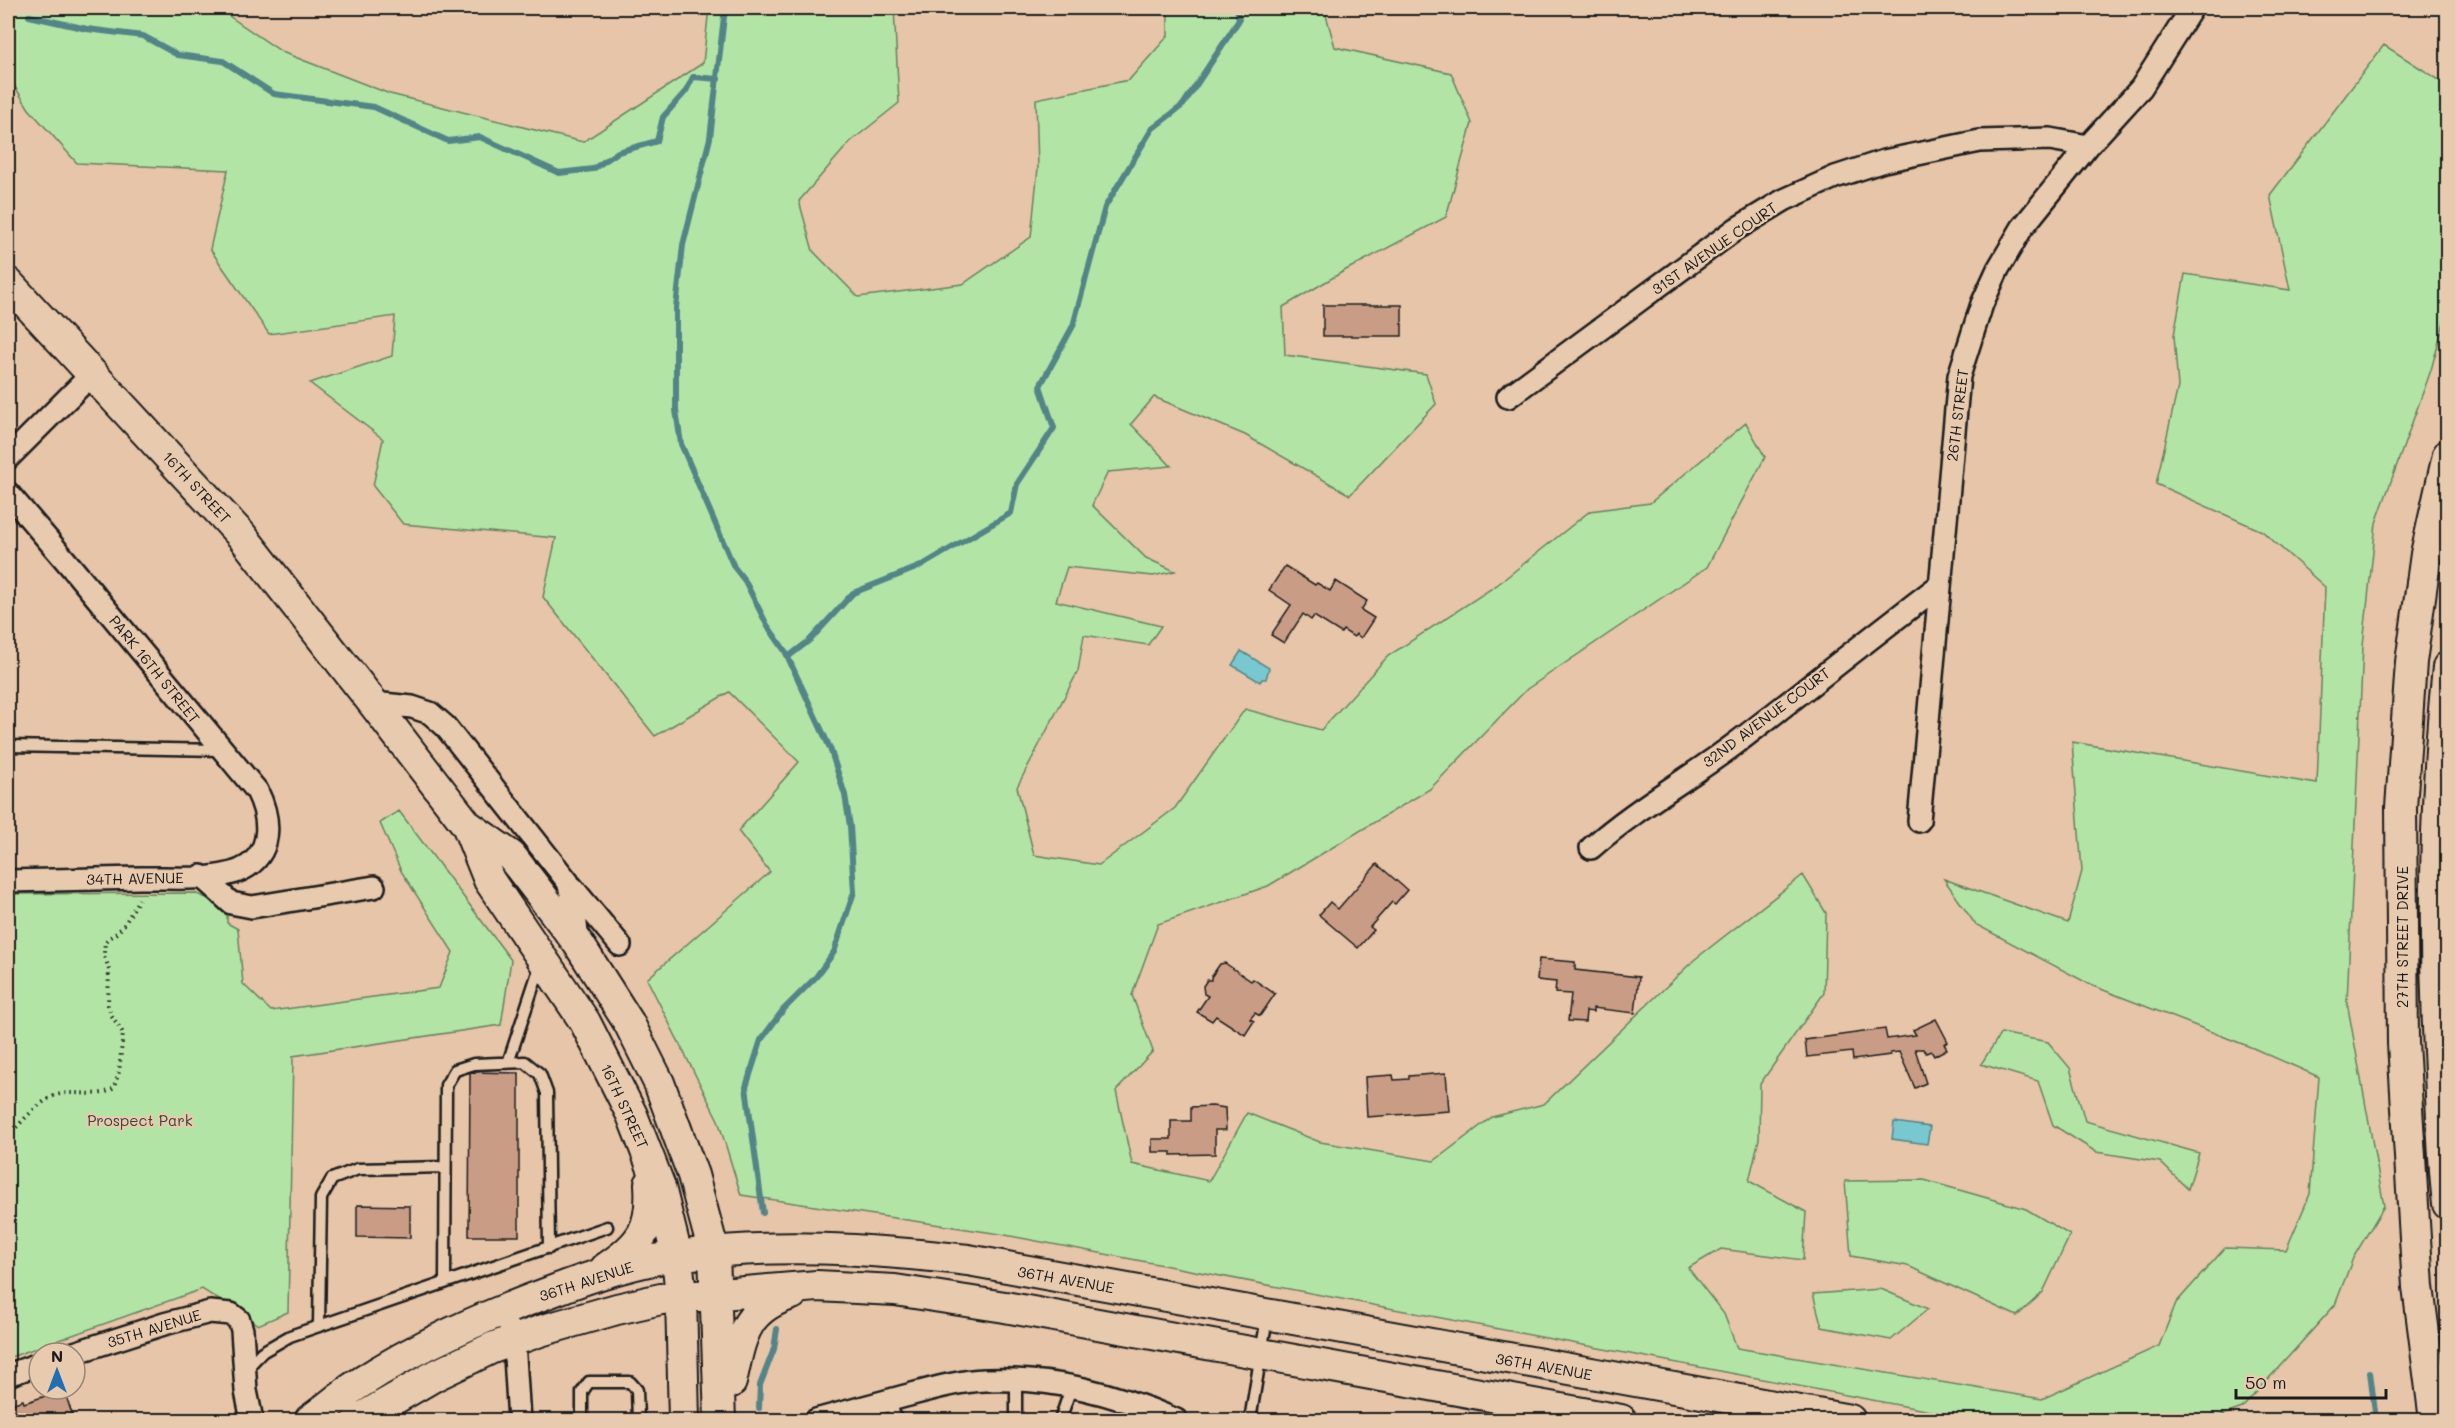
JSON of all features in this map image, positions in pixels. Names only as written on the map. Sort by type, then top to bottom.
[{"type":"main road","name":"16TH STREET","points":[[8,283],[242,536],[374,703],[467,825],[489,880],[585,1022],[632,1115],[660,1187],[676,1256],[681,1297],[684,1420]]},
{"type":"main road","name":"27TH STREET DRIVE","points":[[2436,1420],[2418,1287],[2403,1043],[2401,808],[2411,662],[2426,554],[2448,455]]},
{"type":"main road","points":[[2448,667],[2440,739],[2435,957],[2437,1030],[2448,1204]]},
{"type":"main road","name":"16TH STREET","points":[[467,825],[512,856],[578,944],[629,1023],[659,1083],[693,1175],[714,1253],[721,1420]]},
{"type":"main road","points":[[599,1274],[634,1248],[651,1213],[650,1177],[632,1115]]},
{"type":"main road","name":"36TH AVENUE","points":[[310,1420],[357,1385],[428,1344],[502,1310],[599,1274],[676,1256],[821,1248],[894,1252],[968,1260],[1850,1420]]},
{"type":"main road","points":[[721,1420],[741,1336],[749,1320],[768,1303],[817,1286]]},
{"type":"main road","points":[[358,1420],[443,1372],[492,1348],[617,1308],[681,1297],[817,1286],[858,1287],[925,1294],[1621,1420]]},
{"type":"street","name":"26TH STREET","points":[[1919,821],[1959,376],[1982,304],[1998,269],[2022,228],[2088,146],[2141,88],[2192,8]]},
{"type":"street","name":"31ST AVENUE COURT","points":[[1508,398],[1736,228],[1804,191],[1884,161],[1980,141],[2050,139],[2088,146]]},
{"type":"street","points":[[8,458],[92,374]]},
{"type":"street","name":"PARK 16TH STREET","points":[[8,494],[257,791],[265,808],[267,829],[264,843],[257,857]]},
{"type":"street","name":"32ND AVENUE COURT","points":[[1591,848],[1620,822],[1733,745],[1940,585]]},
{"type":"street","name":"16TH STREET","points":[[374,703],[412,707],[430,713],[445,726],[620,945]]},
{"type":"street","name":"34TH AVENUE","points":[[8,881],[201,876],[232,872],[247,866],[257,857]]},
{"type":"street","points":[[201,876],[231,903],[252,906],[374,887]]},
{"type":"street","name":"16TH STREET","points":[[568,882],[574,903],[578,944]]},
{"type":"street","points":[[502,1310],[514,1341],[519,1420]]},
{"type":"street","name":"35TH AVENUE","points":[[87,1349],[210,1311],[231,1314],[239,1320],[244,1342],[247,1399],[252,1420]]},
{"type":"street","points":[[8,1374],[27,1368]]},
{"type":"street","points":[[816,1420],[948,1385],[984,1380],[1016,1380],[1072,1385],[1131,1412],[1176,1420]]},
{"type":"lane","points":[[8,746],[221,750]]},
{"type":"lane","points":[[508,1063],[542,959]]},
{"type":"lane","points":[[445,1283],[446,1085],[455,1070],[474,1064],[525,1062],[540,1074],[547,1093],[549,1248]]},
{"type":"lane","points":[[320,1326],[321,1198],[332,1179],[358,1168],[445,1167]]},
{"type":"lane","points":[[245,1370],[262,1352],[290,1336],[607,1227]]},
{"type":"lane","points":[[1250,1420],[1267,1316]]},
{"type":"lane","points":[[1016,1380],[1016,1420]]},
{"type":"lane","points":[[582,1420],[582,1392],[589,1382],[630,1382],[637,1390],[638,1420]]},
{"type":"lane","points":[[1060,1420],[1072,1385]]},
{"type":"lane","points":[[890,1400],[896,1420]]},
{"type":"path","points":[[8,1136],[48,1099],[56,1095],[71,1092],[105,1093],[114,1088],[119,1072],[123,1033],[110,1013],[109,970],[104,946],[108,938],[117,934],[151,877]]},
{"type":"green space","points":[[8,8],[217,8],[282,52],[390,94],[583,142],[703,63],[709,8],[894,8],[899,103],[850,142],[799,201],[813,251],[858,297],[963,284],[1031,237],[1038,168],[1036,99],[1129,80],[1168,36],[1168,8],[1324,8],[1335,47],[1451,73],[1472,123],[1446,217],[1344,271],[1283,307],[1285,355],[1426,374],[1436,404],[1350,495],[1245,435],[1154,397],[1131,424],[1171,466],[1108,472],[1092,505],[1146,558],[1175,571],[1153,576],[1067,567],[1056,601],[1161,626],[1148,645],[1084,635],[1078,671],[1017,787],[1034,855],[1099,865],[1175,808],[1245,709],[1321,730],[1388,656],[1497,585],[1590,511],[1650,503],[1746,423],[1765,457],[1707,567],[1527,689],[1430,789],[1268,886],[1158,924],[1132,995],[1153,1051],[1116,1091],[1132,1164],[1209,1181],[1247,1113],[1320,1142],[1434,1161],[1492,1117],[1544,1104],[1694,960],[1803,875],[1826,913],[1824,993],[1760,1084],[1759,1139],[1749,1181],[1806,1212],[1803,1260],[1721,1249],[1688,1268],[1724,1314],[1737,1348],[2042,1399],[2159,1346],[2176,1303],[2225,1248],[2286,1250],[2310,1194],[2319,1077],[2253,1048],[2093,986],[1975,924],[1944,879],[2068,923],[2082,871],[2072,742],[2317,784],[2325,587],[2262,531],[2156,484],[2178,387],[2174,335],[2185,274],[2290,290],[2270,195],[2384,45],[2447,85],[2447,311],[2431,370],[2376,523],[2363,645],[2347,1002],[2384,1206],[2353,1258],[2335,1305],[2242,1408],[2209,1420],[1977,1420],[1000,1234],[741,1195],[718,1120],[647,979],[770,872],[738,831],[799,762],[729,692],[655,736],[543,597],[556,538],[403,524],[373,486],[383,439],[310,383],[392,356],[395,316],[269,334],[210,249],[228,170],[77,163],[29,109],[8,76]]},
{"type":"green space","name":"Prospect Park","points":[[399,811],[511,960],[501,1025],[293,1056],[288,1312],[258,1325],[202,1289],[56,1341],[27,1341],[27,1351],[8,1358],[8,894],[194,893],[227,906],[227,923],[238,929],[243,984],[271,1011],[439,988],[453,952],[401,871],[380,823]]},
{"type":"green space","points":[[2001,1033],[2048,1042],[2070,1068],[2085,1121],[2199,1153],[2188,1189],[2160,1162],[2096,1152],[2053,1125],[2038,1081],[1981,1064]]},
{"type":"green space","points":[[1924,1180],[2026,1209],[2070,1235],[2043,1292],[2017,1316],[1908,1266],[1851,1256],[1845,1181]]},
{"type":"green space","points":[[1881,1289],[1928,1309],[1891,1340],[1822,1327],[1813,1294]]},
{"type":"water","points":[[1241,651],[1269,668],[1266,679],[1260,682],[1232,665]]},
{"type":"water","points":[[1894,1122],[1930,1127],[1927,1144],[1892,1139]]},
{"type":"building","points":[[1323,305],[1402,305],[1402,336],[1323,336]]},
{"type":"building","points":[[1285,566],[1315,585],[1317,583],[1330,591],[1336,581],[1367,601],[1361,610],[1374,618],[1361,638],[1356,634],[1354,637],[1343,630],[1341,633],[1314,616],[1311,620],[1303,614],[1284,643],[1271,635],[1291,605],[1269,590]]},
{"type":"building","points":[[1377,864],[1407,890],[1395,904],[1392,902],[1370,927],[1374,930],[1358,948],[1319,915],[1330,902],[1338,909]]},
{"type":"building","points":[[1539,959],[1575,962],[1575,970],[1639,977],[1635,1013],[1593,1008],[1593,1012],[1586,1011],[1585,1022],[1568,1021],[1571,994],[1555,993],[1556,982],[1537,980]]},
{"type":"building","points":[[1225,963],[1275,994],[1260,1016],[1255,1013],[1250,1019],[1254,1021],[1245,1035],[1216,1016],[1212,1021],[1197,1012],[1208,996],[1204,994],[1203,986],[1207,980],[1211,980],[1220,964]]},
{"type":"building","points":[[1936,1019],[1948,1042],[1944,1044],[1947,1049],[1934,1056],[1931,1051],[1926,1053],[1923,1049],[1915,1049],[1926,1083],[1915,1088],[1899,1052],[1853,1060],[1852,1052],[1807,1057],[1805,1040],[1885,1029],[1887,1039],[1916,1035],[1913,1030]]},
{"type":"building","points":[[470,1072],[519,1073],[519,1236],[469,1236]]},
{"type":"building","points":[[1446,1073],[1449,1111],[1367,1117],[1365,1077],[1393,1075],[1394,1080],[1409,1079],[1409,1076]]},
{"type":"building","points":[[1191,1107],[1225,1108],[1226,1130],[1215,1130],[1215,1154],[1171,1155],[1171,1152],[1152,1152],[1152,1139],[1171,1139],[1171,1121],[1191,1121]]},
{"type":"building","points":[[357,1205],[410,1206],[410,1238],[357,1237]]},
{"type":"building","points":[[23,1400],[24,1403],[68,1401],[74,1420],[8,1420],[8,1405]]},
{"type":"waterway","points":[[725,8],[710,138],[683,245],[676,308],[676,410],[681,444],[734,567],[745,581],[767,625],[785,651],[830,748],[845,795],[850,826],[854,892],[834,952],[816,977],[783,1010],[761,1040],[746,1087],[763,1213]]},
{"type":"waterway","points":[[788,657],[810,640],[853,593],[921,566],[1011,513],[1017,484],[1054,428],[1040,386],[1073,326],[1105,207],[1152,129],[1183,105],[1239,20],[1237,8]]},
{"type":"waterway","points":[[29,16],[87,29],[143,36],[178,55],[223,61],[274,94],[374,107],[448,141],[480,137],[559,173],[593,169],[618,152],[657,141],[663,117],[686,91],[693,77],[718,79]]},
{"type":"waterway","points":[[759,1408],[760,1385],[774,1349],[777,1329]]},
{"type":"waterway","points":[[2370,1372],[2376,1420]]}]
